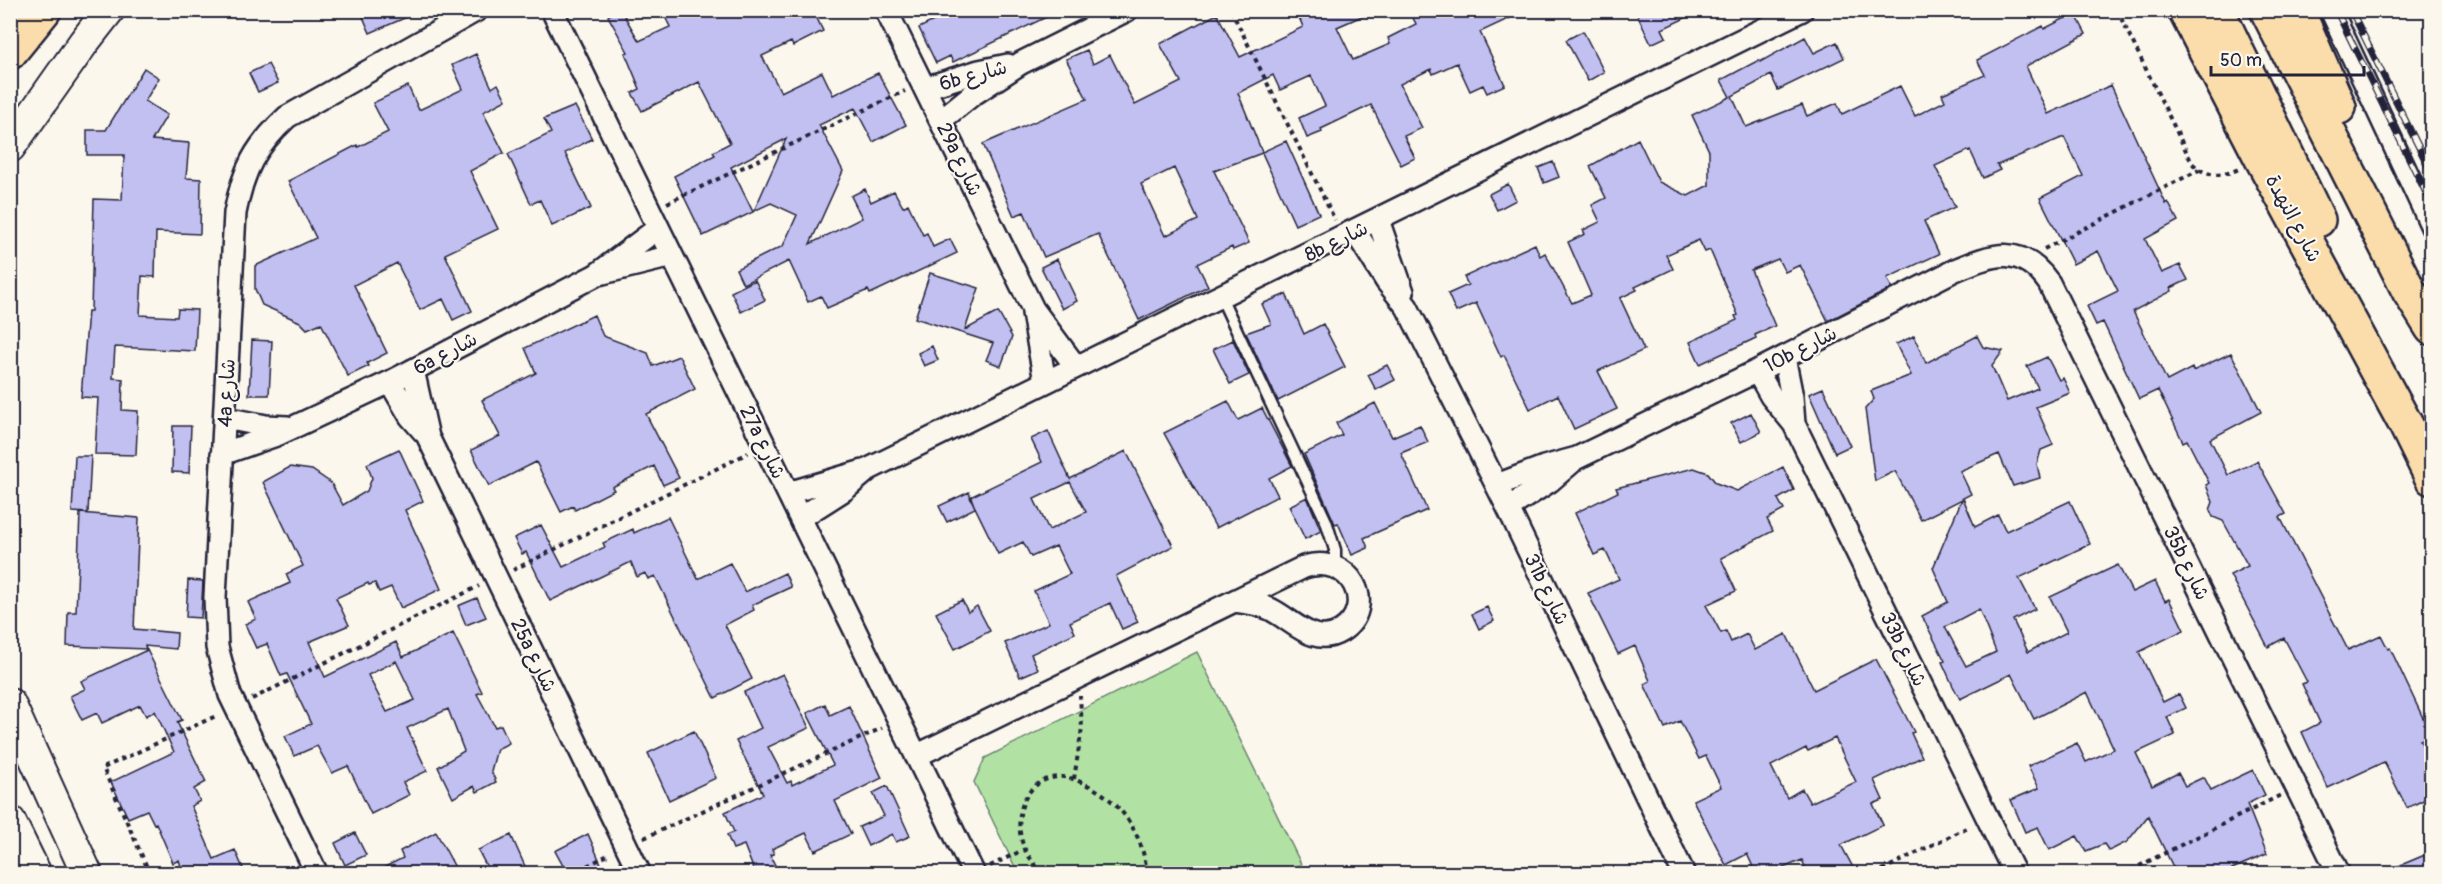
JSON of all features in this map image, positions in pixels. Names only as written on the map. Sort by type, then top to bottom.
[{"type":"main road","points":[[16,44],[44,10]]},
{"type":"main road","points":[[10,147],[109,10]]},
{"type":"main road","name":"شارع النهدة","points":[[2184,10],[2406,424],[2432,478]]},
{"type":"main road","name":"شارع النهدة","points":[[2217,10],[2355,297],[2406,424]]},
{"type":"main road","points":[[2267,10],[2409,291],[2432,328]]},
{"type":"main road","points":[[2297,10],[2364,164],[2432,304]]},
{"type":"main road","points":[[10,704],[87,873]]},
{"type":"main road","points":[[10,821],[36,873]]},
{"type":"street","name":"4a شارع","points":[[317,873],[234,708],[222,671],[215,622],[235,213],[240,185],[251,159],[267,136],[287,117],[474,13],[494,10]]},
{"type":"street","name":"27a شارع","points":[[552,10],[916,756],[980,871]]},
{"type":"street","name":"29a شارع","points":[[886,10],[1033,309],[1076,367]]},
{"type":"street","name":"6b شارع","points":[[941,120],[972,94],[1020,63],[1127,10]]},
{"type":"street","name":"8b شارع","points":[[800,518],[844,490],[869,470],[1802,10]]},
{"type":"street","points":[[2331,10],[2432,227]]},
{"type":"street","name":"6b شارع","points":[[924,86],[1020,63]]},
{"type":"street","name":"6a شارع","points":[[222,454],[292,428],[390,382],[596,275],[624,252],[655,220]]},
{"type":"street","name":"31b شارع","points":[[1378,220],[1407,307],[1497,485],[1684,873]]},
{"type":"street","name":"31b شارع","points":[[1349,234],[1407,307]]},
{"type":"street","name":"10b شارع","points":[[1497,485],[1544,467],[1577,458],[1972,263],[2005,255],[2025,259]]},
{"type":"street","name":"6a شارع","points":[[596,275],[672,256]]},
{"type":"street","name":"35b شارع","points":[[2025,259],[2042,272],[2049,283],[2339,873]]},
{"type":"street","name":"29a شارع","points":[[1033,309],[1045,382]]},
{"type":"street","name":"33b شارع","points":[[1784,357],[1792,397],[1794,424]]},
{"type":"street","name":"25a شارع","points":[[412,370],[428,437],[640,873]]},
{"type":"street","name":"33b شارع","points":[[1757,371],[1771,396],[1794,424],[2015,873]]},
{"type":"street","name":"25a شارع","points":[[390,382],[410,416],[428,437]]},
{"type":"street","points":[[225,418],[266,426],[292,428]]},
{"type":"street","name":"10b شارع","points":[[1508,508],[1550,482],[1577,458]]},
{"type":"street","name":"8b شارع","points":[[788,493],[834,478],[869,470]]},
{"type":"street","points":[[916,756],[1234,601],[1304,567],[1324,563],[1344,571],[1352,580],[1358,602],[1349,623],[1341,631],[1330,635],[1312,634],[1272,610],[1234,601]]},
{"type":"lane","points":[[1221,297],[1326,521],[1335,550],[1335,566]]},
{"type":"path","points":[[1231,10],[1349,234]]},
{"type":"path","points":[[2117,10],[2186,153],[2199,170],[2216,176],[2227,174],[2262,159]]},
{"type":"path","points":[[655,220],[924,86]]},
{"type":"path","points":[[2025,259],[2199,170]]},
{"type":"path","points":[[150,873],[103,768],[234,708],[764,445]]},
{"type":"path","points":[[1074,779],[1082,728],[1078,677]]},
{"type":"path","points":[[571,873],[899,720]]},
{"type":"path","points":[[1042,873],[1024,849],[1019,818],[1022,803],[1030,790],[1043,781],[1059,777],[1074,779],[1096,789],[1115,803],[1130,822],[1140,843],[1146,873]]},
{"type":"path","points":[[2123,873],[2297,787]]},
{"type":"path","points":[[1874,873],[1988,818]]},
{"type":"path","points":[[980,871],[1024,849]]},
{"type":"green space","points":[[1197,652],[1301,864],[1282,874],[1018,873],[974,782],[985,758]]},
{"type":"building","points":[[360,10],[423,10],[370,33]]},
{"type":"building","points":[[621,10],[639,41],[670,27],[662,10],[813,10],[823,31],[793,46],[791,42],[762,56],[781,92],[822,72],[833,95],[878,73],[906,125],[873,142],[855,108],[819,125],[843,171],[810,244],[862,218],[851,196],[865,189],[871,202],[894,191],[903,207],[908,204],[923,235],[927,233],[933,247],[950,239],[957,253],[870,294],[868,290],[827,308],[821,296],[808,302],[789,261],[743,284],[736,269],[783,246],[797,215],[771,203],[754,211],[786,139],[731,167],[753,212],[703,236],[674,176],[715,155],[713,152],[730,143],[699,82],[642,111],[632,93],[640,89],[625,53],[628,52],[608,16]]},
{"type":"building","points":[[956,10],[1061,10],[953,62],[950,56],[936,63],[919,28]]},
{"type":"building","points":[[1296,10],[1376,10],[1337,27],[1353,60],[1390,44],[1388,38],[1416,24],[1409,10],[1527,10],[1480,32],[1505,85],[1487,93],[1483,85],[1470,91],[1457,63],[1433,74],[1431,69],[1400,84],[1422,128],[1404,136],[1415,158],[1401,165],[1371,105],[1307,138],[1299,118],[1325,106],[1311,76],[1280,90],[1273,75],[1238,93],[1262,152],[1286,141],[1319,214],[1295,225],[1262,153],[1214,171],[1249,243],[1233,250],[1232,247],[1197,264],[1208,286],[1139,320],[1098,234],[1044,257],[1024,212],[1014,216],[983,144],[1087,99],[1066,59],[1087,50],[1093,64],[1110,55],[1135,105],[1181,82],[1160,44],[1217,14],[1240,57],[1303,27]],"holes":[[[1174,168],[1198,220],[1165,236],[1141,184]]]},
{"type":"building","points":[[1635,10],[1702,10],[1662,29],[1666,37],[1651,44]]},
{"type":"building","points":[[2075,13],[2086,34],[2026,66],[2048,114],[2111,85],[2166,204],[2168,202],[2178,221],[2145,239],[2162,273],[2180,265],[2188,280],[2133,311],[2167,381],[2192,368],[2193,371],[2231,353],[2261,412],[2210,439],[2228,475],[2257,461],[2286,514],[2280,517],[2348,650],[2381,635],[2388,649],[2390,648],[2431,735],[2420,740],[2432,763],[2432,796],[2407,808],[2384,762],[2328,788],[2302,732],[2320,723],[2302,684],[2307,682],[2284,638],[2268,647],[2230,575],[2248,566],[2223,521],[2213,517],[2210,510],[2213,502],[2206,485],[2209,483],[2187,440],[2183,442],[2158,390],[2139,399],[2103,322],[2096,325],[2087,306],[2118,291],[2098,251],[2073,264],[2040,198],[2083,176],[2064,137],[1997,165],[2000,170],[1983,178],[1970,150],[1935,166],[1955,207],[1924,221],[1939,254],[1887,278],[1892,288],[1828,321],[1800,265],[1785,272],[1778,259],[1751,270],[1775,326],[1755,335],[1756,338],[1700,364],[1690,342],[1737,320],[1735,316],[1738,315],[1710,250],[1705,252],[1699,240],[1666,255],[1673,269],[1635,287],[1637,290],[1620,298],[1644,350],[1598,371],[1617,409],[1574,429],[1558,395],[1530,409],[1504,355],[1501,357],[1476,303],[1456,312],[1448,294],[1468,285],[1464,277],[1535,244],[1540,256],[1545,253],[1572,303],[1591,295],[1568,242],[1585,234],[1583,230],[1600,222],[1592,205],[1606,198],[1590,166],[1638,139],[1659,182],[1688,196],[1709,185],[1709,151],[1692,115],[1730,97],[1721,80],[1805,37],[1814,53],[1837,42],[1844,58],[1778,90],[1771,75],[1732,96],[1746,127],[1802,105],[1807,116],[1837,103],[1842,114],[1900,86],[1915,116],[1945,101],[1942,94],[1985,75],[1977,60],[2043,26],[2044,29]]},
{"type":"building","points":[[1583,31],[1604,72],[1588,81],[1566,40]]},
{"type":"building","points":[[476,54],[492,88],[498,84],[506,100],[483,112],[504,153],[470,171],[498,229],[445,254],[472,311],[453,320],[443,299],[420,310],[397,263],[354,285],[387,353],[367,363],[369,366],[348,376],[321,323],[307,329],[300,322],[262,305],[255,289],[255,266],[316,238],[288,181],[357,145],[358,147],[388,132],[373,103],[408,86],[419,110],[463,89],[452,65]]},
{"type":"building","points":[[268,64],[278,83],[258,92],[249,73]]},
{"type":"building","points":[[144,68],[159,78],[145,101],[167,115],[152,140],[189,143],[186,178],[201,179],[200,234],[156,232],[155,277],[142,276],[140,315],[177,317],[178,309],[197,310],[195,351],[115,347],[113,378],[123,379],[122,410],[138,411],[136,455],[95,454],[98,398],[81,397],[88,311],[91,311],[94,199],[122,200],[124,155],[87,155],[87,130],[106,130]]},
{"type":"building","points":[[575,106],[592,139],[565,153],[591,208],[552,226],[540,200],[531,204],[508,154],[551,133],[544,119]]},
{"type":"building","points":[[1553,162],[1559,177],[1544,183],[1538,168]]},
{"type":"building","points":[[1508,184],[1516,200],[1497,210],[1489,194]]},
{"type":"building","points":[[1057,259],[1077,301],[1062,309],[1041,267]]},
{"type":"building","points":[[930,273],[979,288],[965,330],[998,312],[1012,337],[1001,366],[986,360],[993,343],[915,318]]},
{"type":"building","points":[[755,280],[765,300],[741,312],[731,292]]},
{"type":"building","points":[[1286,294],[1304,334],[1323,324],[1345,367],[1278,401],[1246,333],[1271,324],[1262,304]]},
{"type":"building","points":[[594,315],[603,336],[648,353],[653,366],[679,356],[695,389],[646,414],[679,478],[663,485],[654,466],[612,487],[614,490],[575,510],[573,506],[561,512],[536,462],[489,486],[471,450],[500,436],[482,400],[536,373],[525,348]]},
{"type":"building","points":[[1914,336],[1926,363],[1977,336],[1983,347],[2003,351],[1992,366],[2007,401],[2038,388],[2027,366],[2047,357],[2059,380],[2063,378],[2070,393],[2036,407],[2053,445],[2041,450],[2037,464],[2040,478],[2013,486],[1999,454],[1960,471],[1971,494],[1963,498],[1975,527],[1998,515],[2006,531],[2070,501],[2090,544],[2019,578],[2035,609],[2013,620],[2028,652],[2067,632],[2050,597],[2118,565],[2132,592],[2155,581],[2165,601],[2169,599],[2184,630],[2139,652],[2163,702],[2179,694],[2186,708],[2167,717],[2175,735],[2136,753],[2152,786],[2178,773],[2185,786],[2204,777],[2211,790],[2253,770],[2265,795],[2247,804],[2267,854],[2232,869],[2234,873],[2176,873],[2148,816],[2127,842],[2109,851],[2104,844],[2086,851],[2077,836],[2049,850],[2038,827],[2025,832],[2011,800],[2039,788],[2028,766],[2077,743],[2086,762],[2114,749],[2087,692],[2034,719],[2011,674],[1960,699],[1953,686],[1942,662],[1945,661],[1922,616],[1948,602],[1933,568],[1962,499],[1921,520],[1895,471],[1875,481],[1865,409],[1874,399],[1871,391],[1911,375],[1896,344]],"holes":[[[1979,609],[1996,652],[1966,666],[1945,627]]]},
{"type":"building","points":[[252,340],[272,341],[269,395],[249,395]]},
{"type":"building","points":[[1233,340],[1249,375],[1230,384],[1213,349]]},
{"type":"building","points":[[932,346],[938,360],[924,366],[918,353]]},
{"type":"building","points":[[1387,365],[1395,380],[1376,390],[1368,375]]},
{"type":"building","points":[[1823,388],[1850,446],[1835,453],[1809,394]]},
{"type":"building","points":[[1228,401],[1238,420],[1262,408],[1292,466],[1269,478],[1278,496],[1216,528],[1164,433]]},
{"type":"building","points":[[1375,403],[1392,437],[1420,425],[1428,442],[1401,453],[1427,510],[1364,538],[1368,548],[1352,555],[1338,523],[1335,524],[1304,454],[1342,435],[1336,423]]},
{"type":"building","points":[[1751,413],[1761,432],[1741,442],[1731,423]]},
{"type":"building","points":[[173,426],[191,426],[189,473],[172,472]]},
{"type":"building","points":[[1048,431],[1070,479],[1126,451],[1173,546],[1116,576],[1138,622],[1122,629],[1110,603],[1070,622],[1075,633],[1031,654],[1038,669],[1020,677],[1005,643],[1049,623],[1034,591],[1070,574],[1056,546],[1031,557],[1023,542],[998,554],[970,497],[1042,462],[1031,439]],"holes":[[[1070,482],[1086,512],[1049,530],[1034,499]]]},
{"type":"building","points":[[399,449],[423,501],[405,510],[441,589],[401,608],[391,587],[379,592],[375,583],[369,585],[368,583],[336,598],[349,625],[309,642],[325,677],[396,642],[403,657],[453,633],[482,692],[477,694],[495,727],[501,725],[509,743],[497,749],[491,771],[496,782],[477,792],[474,786],[453,798],[438,767],[464,751],[448,709],[407,728],[427,771],[403,782],[409,795],[371,814],[348,766],[332,773],[317,746],[294,756],[285,736],[311,724],[287,674],[281,676],[267,644],[256,648],[245,624],[256,619],[248,602],[290,583],[286,574],[303,566],[263,482],[290,467],[312,470],[331,483],[343,505],[367,491],[372,478],[367,464]],"holes":[[[396,661],[415,700],[387,712],[368,675]]]},
{"type":"building","points":[[75,456],[91,456],[88,513],[72,512]]},
{"type":"building","points":[[1783,467],[1794,490],[1778,499],[1784,510],[1767,519],[1773,531],[1721,558],[1736,591],[1706,605],[1721,633],[1726,631],[1731,642],[1747,634],[1755,650],[1786,634],[1814,690],[1876,659],[1914,732],[1911,733],[1922,757],[1874,780],[1883,800],[1873,804],[1883,825],[1841,845],[1856,873],[1808,873],[1802,860],[1772,873],[1756,873],[1747,854],[1726,865],[1693,800],[1721,787],[1706,756],[1699,759],[1680,721],[1665,728],[1644,684],[1650,681],[1635,646],[1618,654],[1588,593],[1619,579],[1605,550],[1594,555],[1575,513],[1618,492],[1616,488],[1694,468],[1708,473],[1716,483],[1737,491]],"holes":[[[1835,738],[1856,782],[1810,803],[1802,789],[1787,798],[1771,766],[1806,748],[1808,751]]]},
{"type":"building","points":[[969,492],[975,508],[947,522],[939,506]]},
{"type":"building","points":[[1307,497],[1321,531],[1305,539],[1289,506]]},
{"type":"building","points":[[80,513],[139,518],[134,629],[177,633],[176,649],[145,646],[146,649],[67,646],[68,612],[76,612]]},
{"type":"building","points":[[668,517],[698,579],[730,563],[745,592],[785,573],[791,587],[752,605],[754,610],[725,625],[752,679],[715,698],[655,576],[648,579],[645,573],[637,577],[631,562],[550,601],[526,552],[522,554],[514,538],[541,525],[563,567],[605,547],[603,543],[633,529],[634,533]]},
{"type":"building","points":[[188,580],[203,581],[201,618],[186,617]]},
{"type":"building","points":[[477,598],[486,617],[466,625],[458,606]]},
{"type":"building","points":[[962,600],[968,612],[977,606],[990,631],[955,649],[936,613]]},
{"type":"building","points":[[1487,607],[1494,621],[1479,629],[1472,614]]},
{"type":"building","points":[[147,650],[182,720],[177,722],[206,782],[194,789],[200,801],[191,806],[214,859],[235,850],[245,873],[183,873],[179,860],[173,863],[156,823],[154,824],[147,810],[128,818],[111,782],[174,752],[155,711],[146,716],[140,705],[102,723],[97,713],[82,720],[70,696],[85,689],[81,681]]},
{"type":"building","points":[[783,674],[809,728],[768,747],[787,783],[791,781],[792,785],[833,765],[807,713],[825,704],[830,715],[849,706],[882,778],[835,801],[851,834],[815,851],[806,833],[772,849],[774,854],[770,855],[779,873],[755,873],[744,845],[733,849],[727,835],[734,832],[725,812],[763,794],[736,741],[761,728],[744,692]]},
{"type":"building","points":[[694,731],[716,778],[669,800],[648,753]]},
{"type":"building","points":[[887,786],[910,836],[896,842],[892,834],[868,846],[859,827],[884,816],[873,793]]},
{"type":"building","points":[[436,832],[458,873],[373,873],[403,858],[400,851]]},
{"type":"building","points":[[355,833],[366,855],[345,865],[335,843]]},
{"type":"building","points":[[588,834],[605,873],[567,873],[555,851]]},
{"type":"building","points":[[511,835],[528,873],[490,873],[478,850]]},
{"type":"building","points":[[2432,852],[2432,873],[2382,873]]},
{"type":"railway","points":[[2336,10],[2432,205]]},
{"type":"railway","points":[[2351,10],[2432,174]]}]
